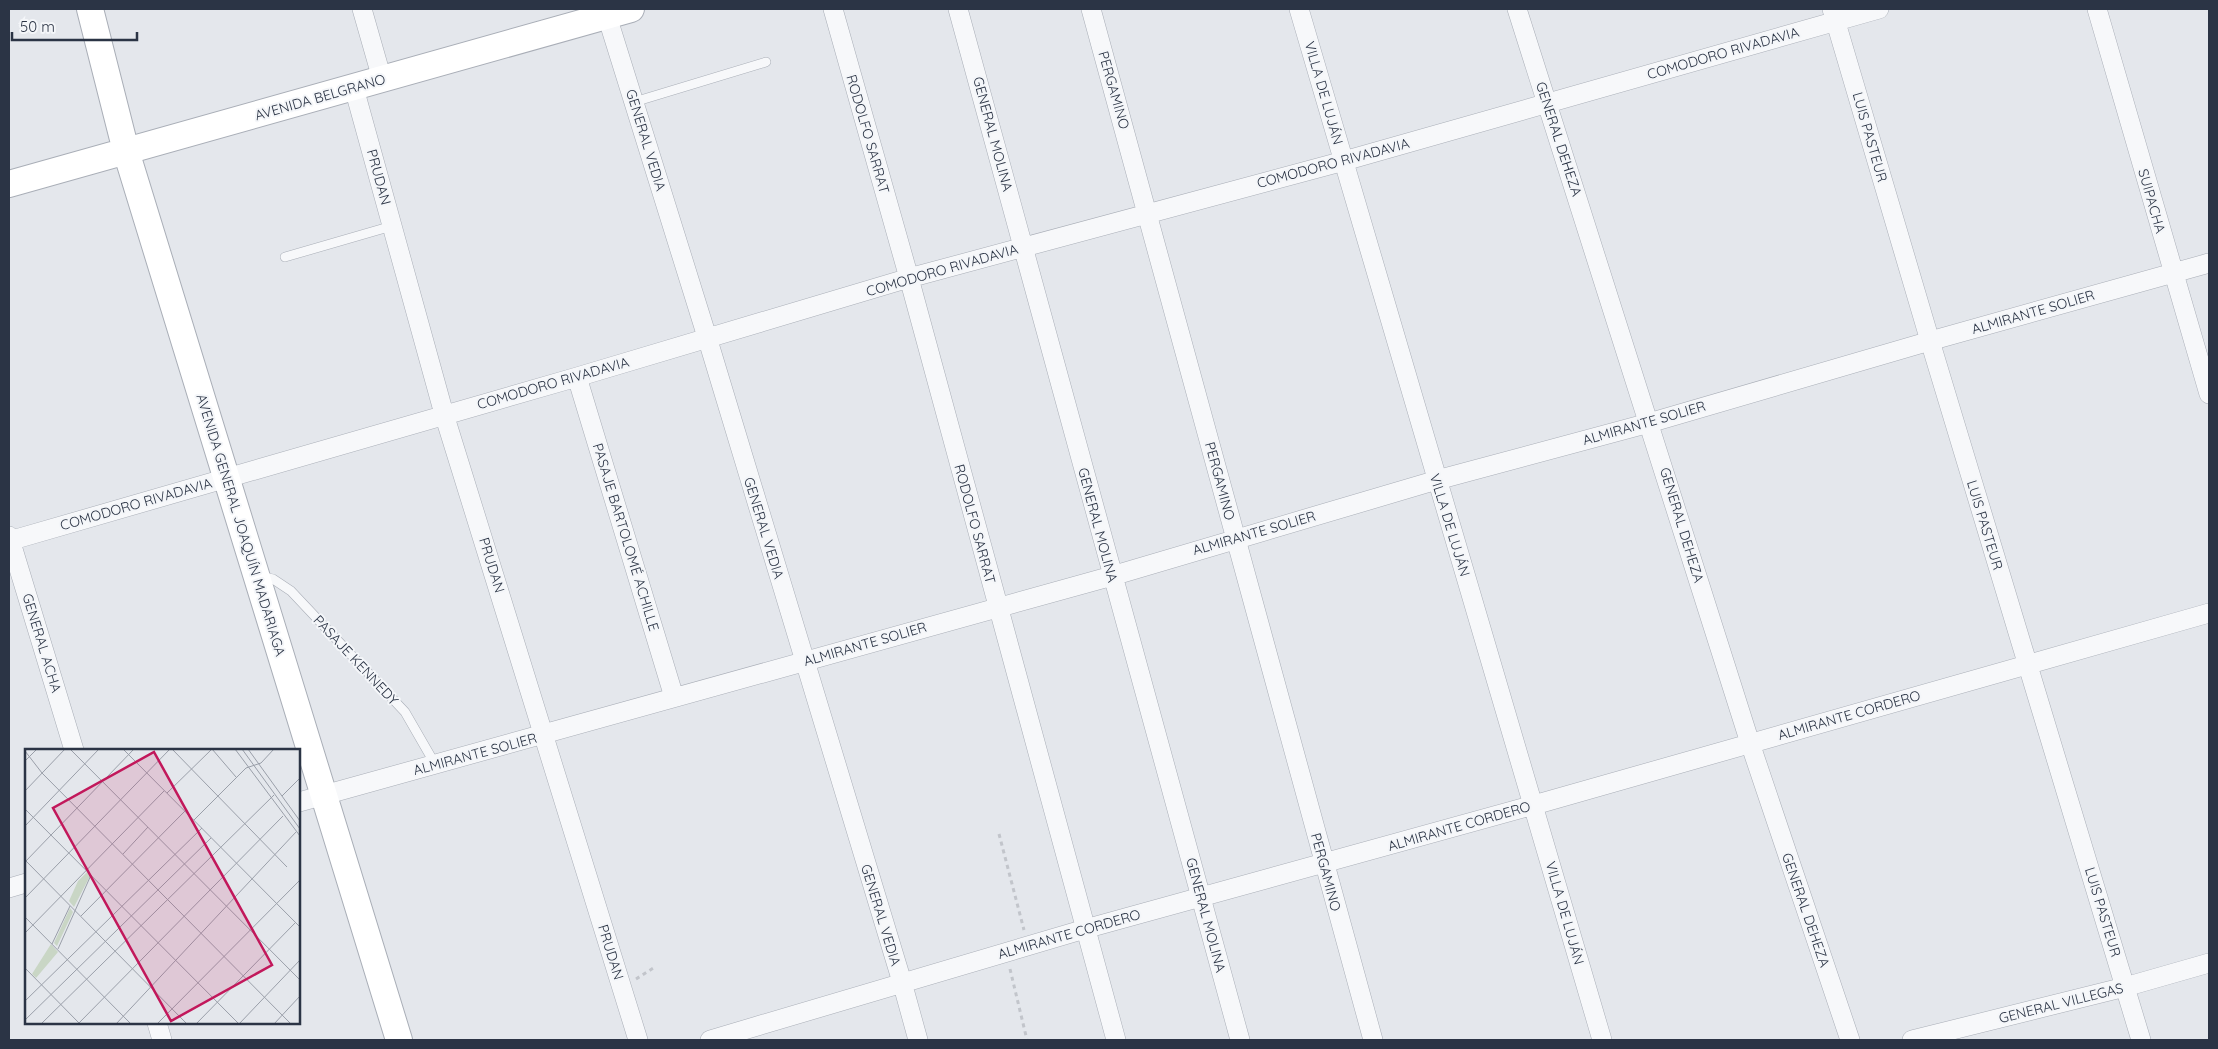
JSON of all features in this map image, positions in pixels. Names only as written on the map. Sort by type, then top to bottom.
[{"type":"main road","name":"AVENIDA GENERAL JOAQUÍN MADARIAGA","points":[[90,9],[126,151],[400,1040]]},
{"type":"main road","name":"AVENIDA BELGRANO","points":[[9,184],[619,12]]},
{"type":"street","points":[[362,9],[382,79]]},
{"type":"street","name":"RODOLFO SARRAT","points":[[833,9],[909,278],[1116,1040]]},
{"type":"street","name":"GENERAL MOLINA","points":[[958,9],[1240,1040]]},
{"type":"street","name":"PERGAMINO","points":[[1091,9],[1373,1040]]},
{"type":"street","name":"VILLA DE LUJÁN","points":[[1299,9],[1602,1040]]},
{"type":"street","name":"GENERAL DEHEZA","points":[[1517,9],[1750,743],[1850,1040]]},
{"type":"street","name":"COMODORO RIVADAVIA","points":[[9,539],[577,377],[909,278],[1344,161],[1547,104],[1834,15],[1879,9]]},
{"type":"street","name":"SUIPACHA","points":[[2097,9],[2209,394]]},
{"type":"street","name":"GENERAL VEDIA","points":[[619,12],[634,102],[707,337],[918,1040]]},
{"type":"street","name":"LUIS PASTEUR","points":[[1834,15],[2140,1040]]},
{"type":"street","name":"PRUDAN","points":[[354,88],[444,414],[545,734],[638,1040]]},
{"type":"street","name":"ALMIRANTE SOLIER","points":[[300,802],[997,606],[1112,576],[1437,480],[1649,423],[1930,341],[2209,263]]},
{"type":"street","name":"PASAJE BARTOLOMÉ ACHILLE","points":[[577,377],[674,697]]},
{"type":"street","name":"GENERAL ACHA","points":[[9,539],[74,749]]},
{"type":"street","name":"ALMIRANTE CORDERO","points":[[710,1040],[1085,929],[1534,805],[2027,663],[2209,613]]},
{"type":"street","points":[[9,888],[25,883]]},
{"type":"street","name":"GENERAL VILLEGAS","points":[[1912,1040],[2125,987],[2209,963]]},
{"type":"street","points":[[157,1024],[162,1040]]},
{"type":"lane","points":[[634,102],[766,62]]},
{"type":"lane","points":[[285,257],[392,226]]},
{"type":"lane","name":"PASAJE KENNEDY","points":[[257,575],[273,579],[290,591],[405,712],[435,765]]},
{"type":"path","points":[[999,834],[1028,946]]},
{"type":"path","points":[[1005,952],[1028,1040]]}]
